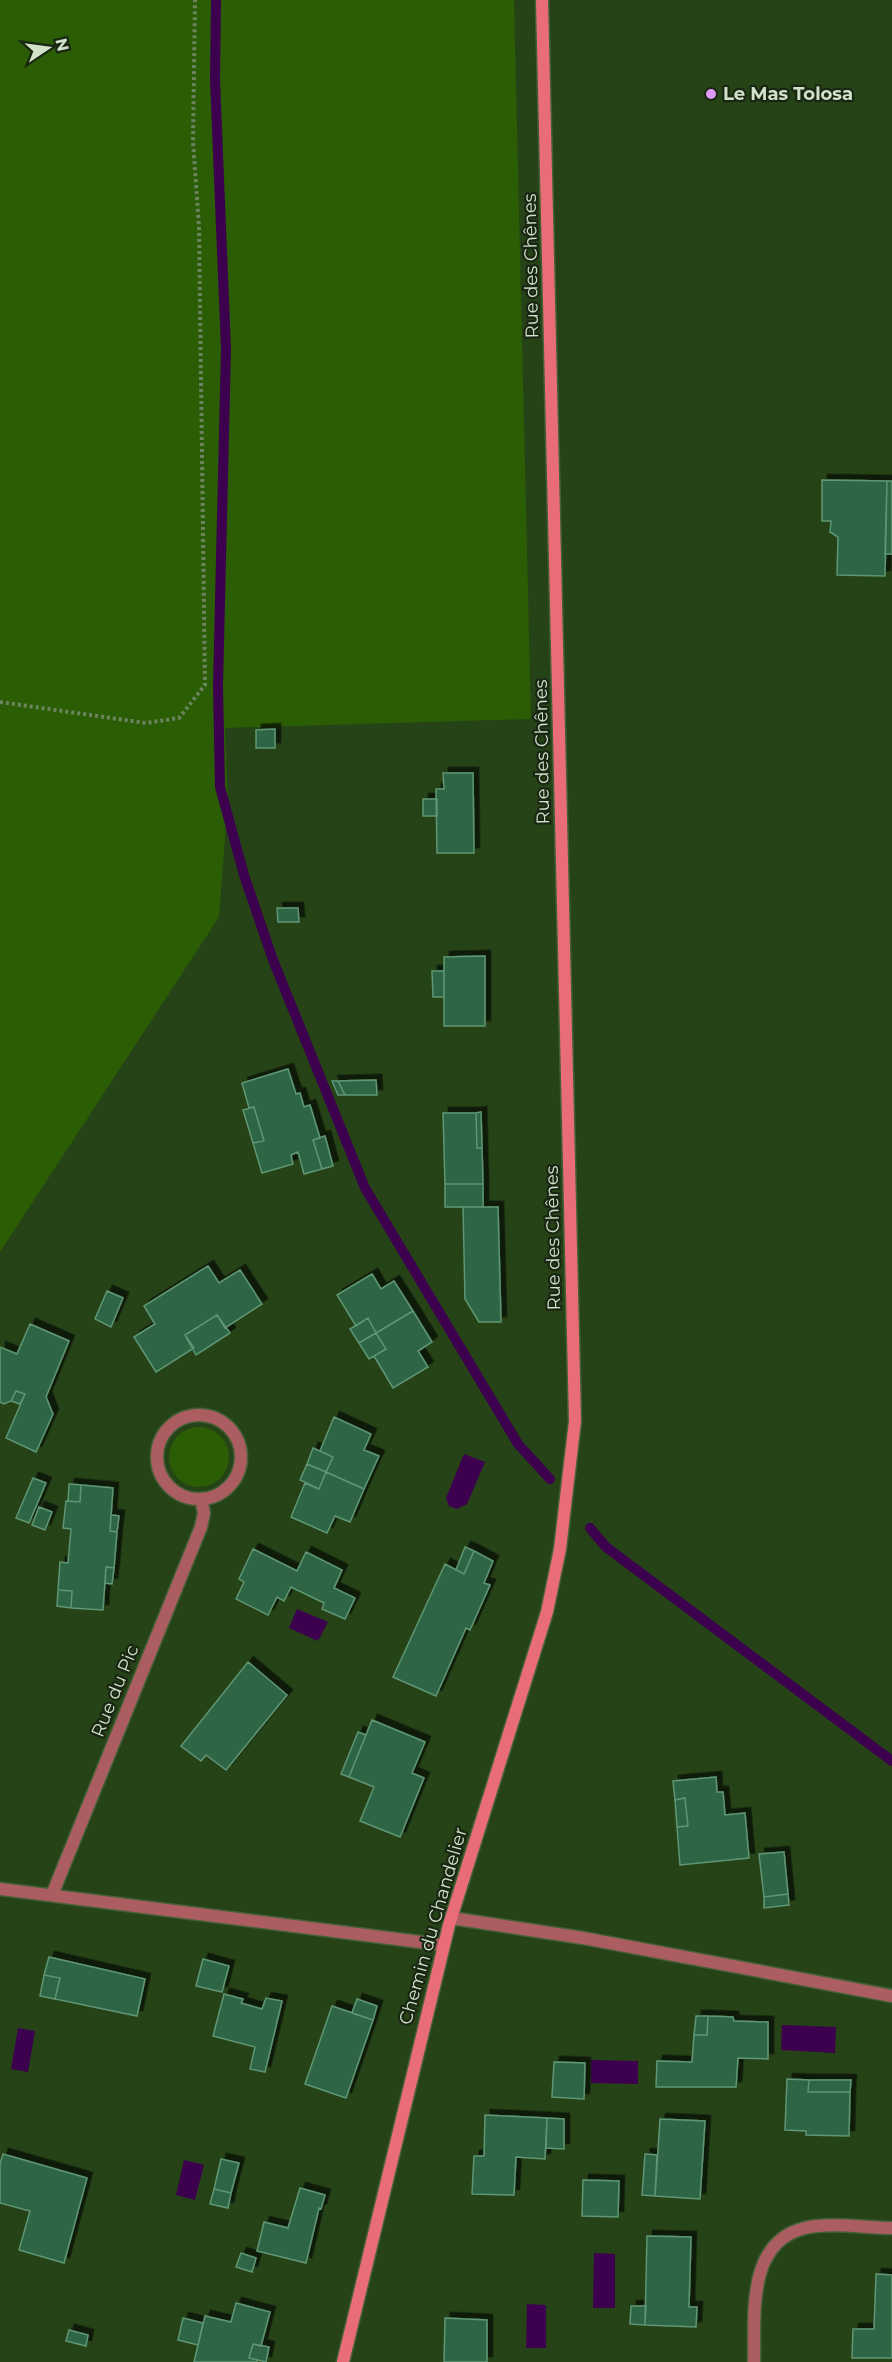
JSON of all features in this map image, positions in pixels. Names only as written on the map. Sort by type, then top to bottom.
[{"type":"street","name":"Rue des Chênes","points":[[542,0],[575,1421],[566,1502]]},
{"type":"street","points":[[190,1414],[206,1414],[220,1420],[233,1430],[240,1444],[242,1461],[237,1478],[227,1489],[216,1496],[201,1499],[185,1497],[172,1490],[161,1478],[156,1463],[157,1447],[164,1432],[175,1421],[190,1414]]},
{"type":"street","name":"Rue du Pic","points":[[52,1895],[201,1527],[204,1513],[201,1499]]},
{"type":"street","name":"Chemin du Chandelier","points":[[343,2362],[451,1918],[547,1612],[560,1549],[566,1502]]},
{"type":"street","points":[[0,1889],[444,1945]]},
{"type":"street","points":[[451,1918],[583,1938],[892,1996]]},
{"type":"street","points":[[754,2362],[756,2282],[764,2261],[775,2246],[795,2231],[818,2226],[892,2228]]},
{"type":"path","points":[[0,702],[146,723],[179,718],[205,685],[199,238],[193,142],[195,0]]},
{"type":"green space","points":[[0,0],[514,0],[531,719],[225,728],[228,797],[219,917],[0,1252]]},
{"type":"green space","points":[[193,1427],[205,1427],[216,1432],[224,1440],[229,1457],[227,1469],[216,1482],[205,1487],[193,1487],[182,1482],[174,1474],[169,1463],[169,1451],[174,1440],[182,1432]]},
{"type":"shaded area","points":[[464,1454],[485,1462],[467,1504],[457,1509],[449,1506],[446,1498]]},
{"type":"shaded area","points":[[297,1609],[328,1622],[318,1641],[289,1628]]},
{"type":"shaded area","points":[[782,2025],[836,2027],[835,2053],[781,2050]]},
{"type":"shaded area","points":[[18,2028],[35,2031],[28,2072],[11,2069]]},
{"type":"shaded area","points":[[591,2060],[638,2061],[638,2084],[591,2083]]},
{"type":"shaded area","points":[[184,2160],[204,2165],[195,2200],[176,2195]]},
{"type":"shaded area","points":[[594,2253],[615,2254],[615,2308],[593,2308]]},
{"type":"shaded area","points":[[527,2304],[546,2305],[546,2348],[526,2348]]},
{"type":"building","points":[[822,480],[887,481],[885,576],[837,575],[838,537],[830,532],[831,521],[822,521]]},
{"type":"building","points":[[887,481],[892,481],[892,554],[885,554]]},
{"type":"building","points":[[275,729],[275,748],[256,748],[256,730]]},
{"type":"building","points":[[443,773],[473,773],[474,853],[437,853],[436,789],[444,789]]},
{"type":"building","points":[[423,799],[437,799],[437,816],[423,816]]},
{"type":"building","points":[[277,908],[298,908],[299,922],[278,922]]},
{"type":"building","points":[[485,956],[485,1026],[444,1026],[444,957]]},
{"type":"building","points":[[432,971],[444,971],[444,997],[433,997]]},
{"type":"building","points":[[288,1069],[296,1094],[300,1093],[304,1107],[310,1105],[320,1138],[313,1140],[322,1169],[304,1174],[298,1152],[291,1155],[293,1164],[262,1173],[253,1143],[264,1141],[254,1107],[249,1108],[242,1083]]},
{"type":"building","points":[[376,1080],[377,1095],[345,1095],[338,1081]]},
{"type":"building","points":[[332,1081],[338,1081],[345,1095],[338,1095]]},
{"type":"building","points":[[254,1107],[264,1141],[253,1143],[243,1110]]},
{"type":"building","points":[[481,1112],[482,1148],[477,1148],[476,1113]]},
{"type":"building","points":[[443,1113],[476,1113],[477,1148],[482,1148],[483,1184],[445,1184]]},
{"type":"building","points":[[325,1136],[333,1166],[322,1169],[313,1140]]},
{"type":"building","points":[[445,1184],[483,1184],[483,1207],[445,1207]]},
{"type":"building","points":[[463,1207],[498,1207],[501,1322],[479,1322],[465,1299]]},
{"type":"building","points":[[208,1266],[219,1283],[240,1270],[262,1304],[225,1328],[217,1315],[185,1335],[194,1348],[156,1372],[134,1337],[155,1324],[144,1306]]},
{"type":"building","points":[[372,1274],[381,1289],[394,1281],[413,1311],[376,1333],[368,1318],[356,1326],[337,1295]]},
{"type":"building","points":[[107,1291],[123,1298],[111,1327],[95,1319]]},
{"type":"building","points":[[413,1311],[432,1342],[418,1351],[428,1367],[393,1388],[374,1356],[386,1349],[376,1333]]},
{"type":"building","points":[[217,1315],[230,1333],[196,1355],[185,1335]]},
{"type":"building","points":[[368,1318],[376,1333],[359,1343],[350,1329]]},
{"type":"building","points":[[30,1324],[69,1341],[46,1397],[53,1414],[36,1452],[6,1438],[25,1394],[16,1391],[11,1401],[4,1404],[0,1402],[0,1347],[17,1354]]},
{"type":"building","points":[[376,1333],[386,1349],[369,1359],[359,1343]]},
{"type":"building","points":[[16,1391],[25,1394],[20,1404],[11,1401]]},
{"type":"building","points":[[334,1417],[371,1434],[364,1450],[379,1456],[364,1489],[326,1472],[333,1457],[320,1451]]},
{"type":"building","points":[[313,1448],[333,1457],[326,1472],[307,1464]]},
{"type":"building","points":[[307,1464],[326,1472],[319,1489],[300,1480]]},
{"type":"building","points":[[326,1472],[364,1489],[350,1522],[335,1516],[327,1533],[291,1517],[305,1483],[319,1489]]},
{"type":"building","points":[[33,1478],[46,1483],[29,1523],[16,1518]]},
{"type":"building","points":[[69,1484],[81,1485],[80,1502],[68,1501]]},
{"type":"building","points":[[81,1485],[113,1488],[110,1531],[117,1532],[114,1568],[106,1567],[103,1610],[71,1608],[72,1591],[58,1590],[60,1562],[68,1563],[71,1529],[63,1528],[66,1501],[80,1502]]},
{"type":"building","points":[[39,1507],[52,1512],[45,1530],[32,1525]]},
{"type":"building","points":[[111,1515],[119,1516],[117,1532],[110,1531]]},
{"type":"building","points":[[465,1547],[474,1551],[464,1574],[456,1570]]},
{"type":"building","points":[[253,1549],[297,1571],[306,1552],[342,1570],[334,1588],[355,1598],[345,1619],[322,1609],[324,1603],[291,1587],[284,1601],[277,1597],[268,1615],[236,1599],[244,1582],[239,1579]]},
{"type":"building","points":[[474,1551],[493,1561],[484,1583],[490,1585],[470,1630],[466,1628],[436,1696],[393,1677],[445,1564],[464,1574]]},
{"type":"building","points":[[106,1567],[114,1568],[112,1584],[105,1583]]},
{"type":"building","points":[[58,1590],[72,1591],[71,1608],[57,1606]]},
{"type":"building","points":[[248,1662],[287,1695],[226,1770],[206,1755],[201,1761],[181,1746]]},
{"type":"building","points":[[372,1720],[425,1742],[412,1773],[424,1778],[400,1837],[360,1821],[374,1787],[349,1777]]},
{"type":"building","points":[[358,1732],[366,1735],[349,1777],[341,1774]]},
{"type":"building","points":[[716,1777],[717,1792],[723,1792],[725,1815],[745,1813],[749,1858],[680,1865],[677,1827],[688,1826],[685,1798],[675,1800],[673,1781]]},
{"type":"building","points":[[685,1798],[688,1826],[677,1827],[675,1800]]},
{"type":"building","points":[[784,1852],[788,1894],[764,1897],[759,1854]]},
{"type":"building","points":[[788,1894],[789,1905],[764,1908],[764,1897]]},
{"type":"building","points":[[49,1957],[145,1979],[137,2016],[55,1999],[60,1978],[44,1975]]},
{"type":"building","points":[[203,1959],[229,1966],[222,1992],[196,1986]]},
{"type":"building","points":[[44,1975],[60,1978],[55,1999],[40,1996]]},
{"type":"building","points":[[224,1994],[243,1999],[241,2003],[262,2009],[266,1998],[282,2001],[265,2072],[250,2069],[255,2047],[213,2036]]},
{"type":"building","points":[[357,1999],[377,2006],[373,2020],[352,2013]]},
{"type":"building","points":[[332,2006],[373,2020],[346,2098],[305,2084]]},
{"type":"building","points":[[696,2016],[708,2016],[707,2035],[694,2035]]},
{"type":"building","points":[[708,2016],[733,2017],[734,2021],[768,2022],[768,2059],[738,2058],[736,2087],[656,2087],[657,2061],[692,2062],[694,2035],[707,2035]]},
{"type":"building","points":[[554,2062],[585,2063],[584,2099],[552,2097]]},
{"type":"building","points":[[787,2079],[809,2080],[808,2092],[850,2092],[849,2136],[806,2135],[806,2131],[785,2130]]},
{"type":"building","points":[[809,2080],[851,2080],[850,2092],[808,2092]]},
{"type":"building","points":[[485,2115],[547,2118],[545,2159],[516,2157],[514,2195],[472,2194],[474,2156],[484,2156]]},
{"type":"building","points":[[547,2118],[564,2119],[564,2149],[546,2148]]},
{"type":"building","points":[[660,2119],[705,2121],[700,2199],[655,2196]]},
{"type":"building","points":[[3,2154],[87,2178],[64,2263],[19,2250],[30,2211],[0,2203],[0,2164]]},
{"type":"building","points":[[645,2154],[657,2155],[655,2196],[642,2195]]},
{"type":"building","points":[[221,2159],[239,2163],[231,2193],[214,2189]]},
{"type":"building","points":[[583,2180],[619,2181],[618,2217],[582,2216]]},
{"type":"building","points":[[300,2188],[325,2195],[321,2209],[319,2208],[306,2263],[257,2251],[264,2222],[288,2228]]},
{"type":"building","points":[[214,2189],[231,2193],[228,2208],[210,2204]]},
{"type":"building","points":[[647,2236],[691,2237],[689,2307],[697,2307],[696,2327],[645,2325]]},
{"type":"building","points":[[241,2253],[256,2258],[252,2272],[236,2267]]},
{"type":"building","points":[[876,2274],[892,2275],[892,2358],[852,2358],[853,2329],[874,2329]]},
{"type":"building","points":[[236,2303],[270,2312],[261,2346],[253,2344],[249,2358],[257,2362],[194,2362],[205,2316],[231,2322]]},
{"type":"building","points":[[631,2306],[646,2306],[645,2325],[630,2324]]},
{"type":"building","points":[[183,2318],[203,2323],[198,2345],[178,2340]]},
{"type":"building","points":[[445,2318],[487,2320],[487,2362],[444,2362]]},
{"type":"building","points":[[69,2330],[88,2335],[86,2346],[66,2341]]},
{"type":"building","points":[[253,2344],[269,2347],[266,2362],[249,2358]]},
{"type":"waterway","points":[[216,0],[215,80],[226,349],[218,686],[220,787],[244,875],[273,960],[365,1188],[518,1444],[550,1479]]},
{"type":"waterway","points":[[590,1528],[606,1547],[892,1761]]},
{"type":"place","name":"Le Mas Tolosa","points":[[711,94]]}]
